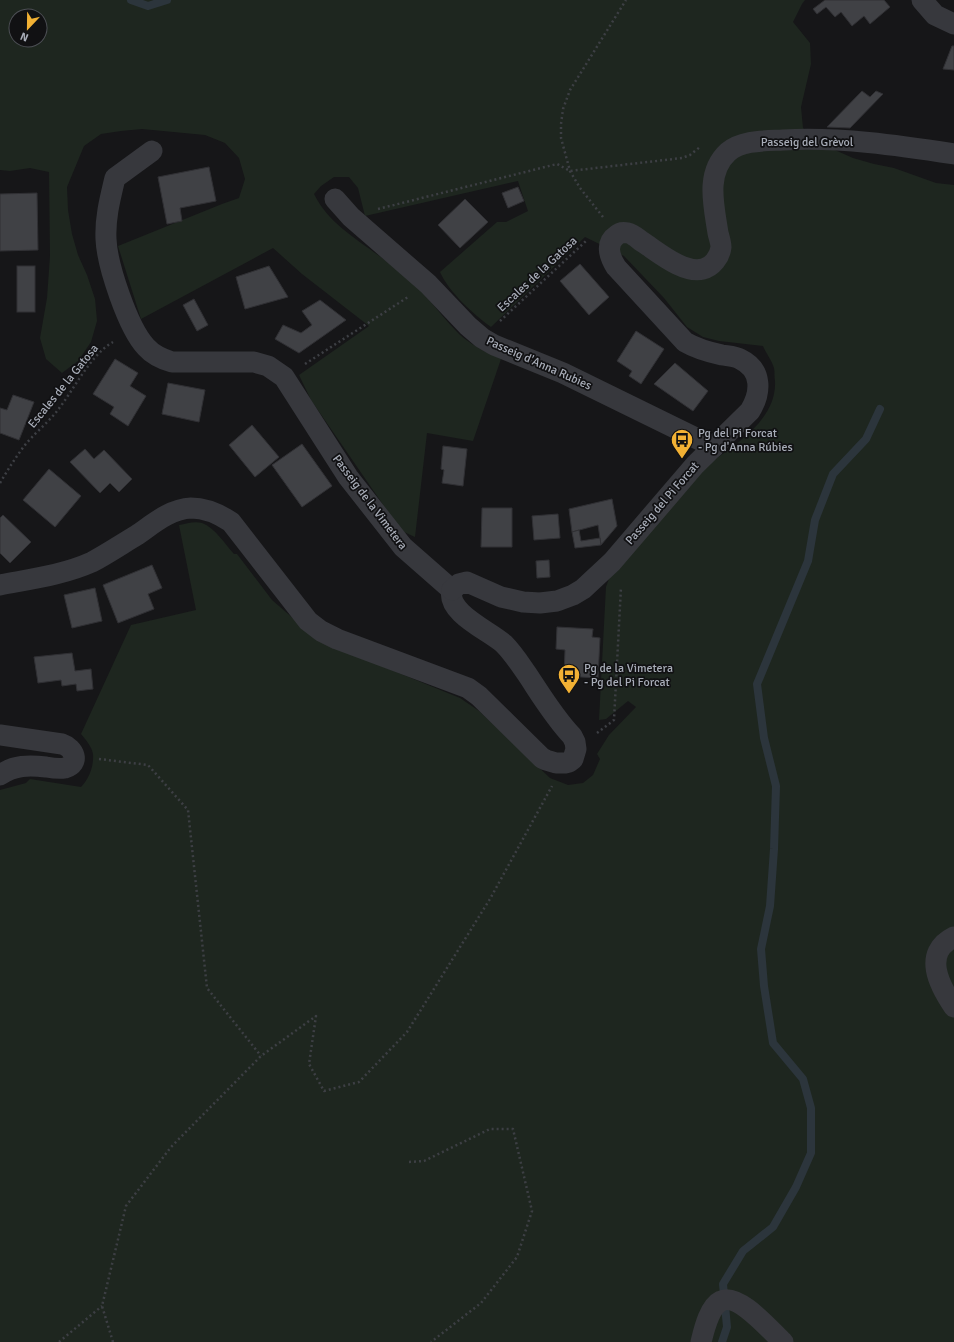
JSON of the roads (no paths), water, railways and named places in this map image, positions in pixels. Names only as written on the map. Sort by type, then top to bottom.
[{"type":"street","points":[[922,0],[935,15],[954,24]]},
{"type":"street","name":"Passeig del Grèvol","points":[[620,236],[687,269],[696,270],[710,266],[715,261],[721,248],[713,201],[713,183],[718,166],[728,152],[740,145],[758,141],[835,140],[866,142],[954,154]]},
{"type":"street","name":"Passeig de la Vimetera","points":[[152,151],[115,178],[107,210],[106,240],[112,273],[127,312],[145,347],[161,359],[172,362],[254,362],[268,366],[284,377],[348,477],[398,541],[452,590]]},
{"type":"street","name":"Passeig d'Anna Rubies","points":[[335,199],[351,217],[428,284],[468,326],[482,338],[494,345],[563,373],[714,447]]},
{"type":"street","name":"Passeig del Pi Forcat","points":[[452,590],[459,584],[467,582],[501,597],[523,602],[557,602],[573,596],[583,589],[612,562],[695,465],[750,411],[755,403],[758,382],[754,371],[748,364],[739,358],[702,351],[685,342],[616,267],[610,254],[610,245],[620,236]]},
{"type":"street","points":[[0,585],[71,570],[93,561],[165,516],[178,510],[191,508],[218,514],[231,522],[308,621],[321,631],[337,639],[468,688],[479,696],[542,758],[551,762],[570,756],[575,742],[572,736],[550,708],[511,651],[492,634],[459,612],[452,600],[452,590]]},
{"type":"street","points":[[0,735],[62,744],[74,752],[73,761],[67,767],[57,768],[21,766],[0,775]]},
{"type":"street","points":[[954,937],[943,944],[939,949],[936,968],[941,985],[954,1007]]},
{"type":"street","points":[[701,1342],[707,1320],[714,1306],[721,1300],[730,1300],[739,1303],[749,1310],[783,1342]]},
{"type":"waterway","points":[[131,0],[148,6],[167,0]]},
{"type":"waterway","points":[[722,1342],[727,1327],[723,1284],[743,1251],[773,1227],[796,1187],[811,1153],[811,1108],[803,1079],[773,1043],[764,986],[761,949],[770,906],[776,786],[764,738],[757,684],[808,561],[815,520],[833,474],[866,439],[880,409]]},
{"type":"place","name":"Pg del Pi Forcat - Pg d'Anna Rúbies","points":[[682,460]]},
{"type":"place","name":"Pg de la Vimetera - Pg del Pi Forcat","points":[[569,694]]}]
